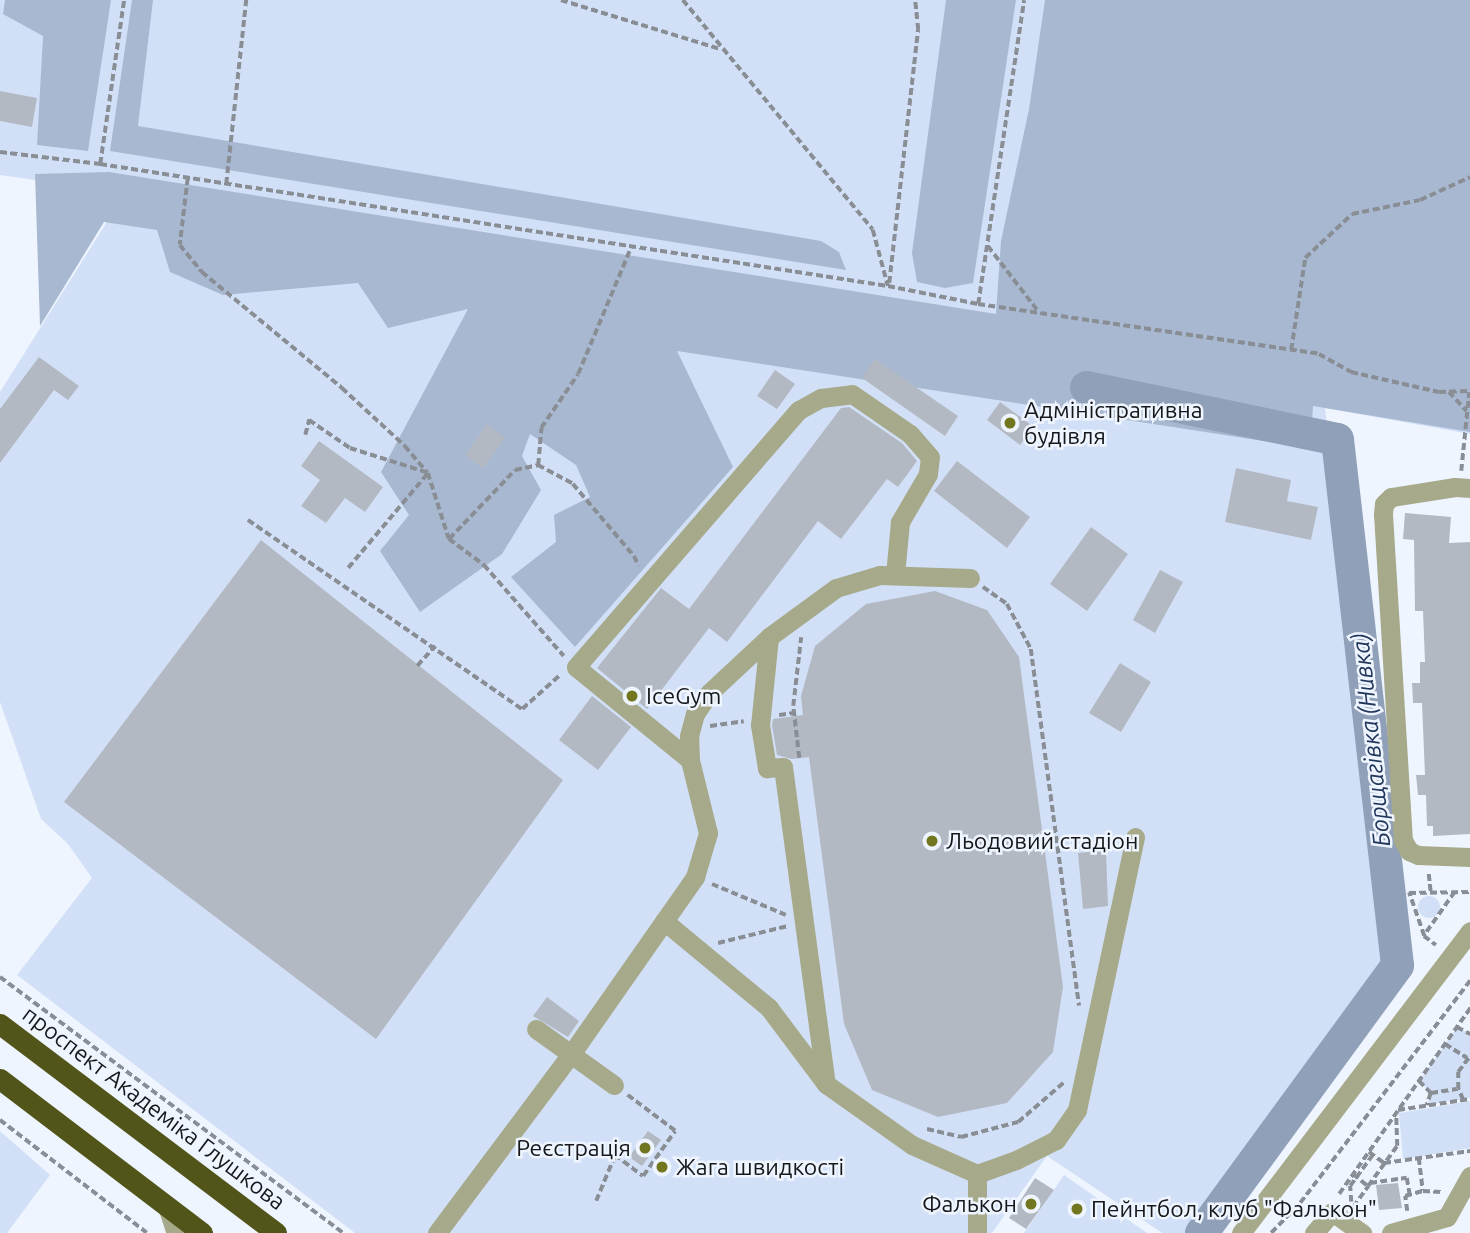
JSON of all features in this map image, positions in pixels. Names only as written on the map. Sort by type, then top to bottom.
[{"type":"highway","name":"проспект Академіка Глушкова","points":[[0,1024],[276,1233]]},
{"type":"highway","points":[[0,1079],[202,1233]]},
{"type":"street","points":[[690,760],[576,667],[799,411],[821,398],[852,394],[910,434],[930,457],[928,474],[900,522],[895,575]]},
{"type":"street","points":[[1465,488],[1391,497],[1384,504],[1383,514],[1403,840],[1409,851],[1429,858],[1470,857]]},
{"type":"street","points":[[437,1233],[695,877],[708,833],[690,760],[689,736],[695,714],[709,693],[769,637],[802,610],[836,588],[880,575],[970,578]]},
{"type":"street","points":[[769,637],[760,725],[767,768],[783,767],[826,1084]]},
{"type":"street","points":[[664,921],[769,1008],[826,1084],[912,1145],[977,1174],[1016,1160],[1056,1140],[1077,1110],[1136,836]]},
{"type":"street","points":[[1241,1233],[1464,948],[1470,930]]},
{"type":"street","points":[[537,1029],[614,1085]]},
{"type":"street","points":[[977,1174],[977,1233]]},
{"type":"street","points":[[1400,1231],[1447,1217],[1470,1176]]},
{"type":"street","points":[[167,1206],[176,1233]]},
{"type":"street","points":[[1314,1233],[1332,1212],[1362,1233]]},
{"type":"path","points":[[100,164],[124,0]]},
{"type":"path","points":[[226,184],[246,0]]},
{"type":"path","points":[[561,0],[722,50]]},
{"type":"path","points":[[683,0],[873,230],[888,286]]},
{"type":"path","points":[[888,286],[918,30],[915,0]]},
{"type":"path","points":[[978,304],[1024,0]]},
{"type":"path","points":[[0,152],[100,164],[888,286],[978,304],[1319,354],[1351,372],[1449,392],[1470,391],[1465,488]]},
{"type":"path","points":[[1291,350],[1305,258],[1352,214],[1420,200],[1470,177]]},
{"type":"path","points":[[188,178],[180,244],[201,272],[342,388],[405,446],[428,473],[449,539],[484,565],[552,646],[576,667],[555,677],[522,709],[435,646],[248,520]]},
{"type":"path","points":[[988,246],[1040,313]]},
{"type":"path","points":[[538,465],[541,428],[578,374],[631,247]]},
{"type":"path","points":[[1449,392],[1467,411]]},
{"type":"path","points":[[305,435],[309,420],[350,448],[428,473]]},
{"type":"path","points":[[449,539],[515,470],[538,465],[573,484],[634,555],[647,585]]},
{"type":"path","points":[[348,568],[428,473]]},
{"type":"path","points":[[970,578],[1007,604],[1031,649],[1080,1016]]},
{"type":"path","points":[[800,768],[793,706],[801,652],[802,610]]},
{"type":"path","points":[[417,666],[435,646]]},
{"type":"path","points":[[695,877],[804,923]]},
{"type":"path","points":[[1455,892],[1423,936],[1409,893],[1455,892],[1470,892]]},
{"type":"path","points":[[697,948],[804,923]]},
{"type":"path","points":[[0,977],[343,1233]]},
{"type":"path","points":[[1271,1233],[1300,1203],[1470,981]]},
{"type":"path","points":[[1334,1202],[1371,1153],[1397,1111],[1470,1008]]},
{"type":"path","points":[[1457,1027],[1470,1034]]},
{"type":"path","points":[[1444,1044],[1469,1057],[1458,1072],[1458,1089],[1463,1100]]},
{"type":"path","points":[[922,1128],[961,1137],[1018,1122],[1068,1079]]},
{"type":"path","points":[[1419,1081],[1431,1093]]},
{"type":"path","points":[[596,1201],[615,1156],[643,1176],[675,1131],[614,1085]]},
{"type":"path","points":[[1431,1093],[1458,1089]]},
{"type":"path","points":[[1427,1105],[1431,1093]]},
{"type":"path","points":[[1397,1111],[1470,1099]]},
{"type":"path","points":[[1370,1183],[1397,1146],[1397,1111]]},
{"type":"path","points":[[0,1121],[147,1233]]},
{"type":"path","points":[[1371,1153],[1384,1163],[1470,1151]]},
{"type":"path","points":[[1419,1158],[1423,1191]]},
{"type":"path","points":[[1355,1175],[1368,1186],[1370,1183],[1407,1178],[1409,1195]]},
{"type":"path","points":[[1353,1207],[1349,1194],[1355,1175]]},
{"type":"path","points":[[1400,1231],[1405,1196],[1423,1191],[1443,1193]]},
{"type":"shaded area","points":[[0,0],[1470,0],[1470,434],[1325,408],[1392,964],[1192,1233],[1162,1233],[1047,1156],[992,1233],[355,1233],[17,975],[92,878],[68,844],[41,819],[0,702],[0,392],[125,193],[0,175]]},
{"type":"shaded area","points":[[5,0],[111,0],[88,151],[37,145],[43,36],[3,14]]},
{"type":"shaded area","points":[[132,0],[153,0],[138,126],[821,241],[839,252],[846,270],[110,151]]},
{"type":"shaded area","points":[[946,0],[1016,0],[973,283],[945,288],[917,282],[912,253]]},
{"type":"shaded area","points":[[1045,0],[1470,0],[1470,432],[1313,406],[1310,448],[677,351],[733,467],[575,647],[511,577],[556,542],[554,515],[590,497],[576,465],[530,434],[522,456],[541,490],[502,554],[420,612],[380,551],[409,515],[381,472],[468,309],[388,328],[358,283],[223,295],[170,272],[157,230],[104,222],[40,326],[35,174],[109,172],[996,314],[1001,241],[1029,109]]},
{"type":"shaded area","points":[[1429,896],[1437,899],[1440,907],[1437,915],[1429,918],[1421,915],[1418,907],[1421,899]]},
{"type":"shaded area","points":[[1457,1027],[1470,1034],[1470,1098],[1427,1105],[1431,1093],[1419,1081]]},
{"type":"shaded area","points":[[1470,1101],[1470,1148],[1403,1159],[1399,1113]]},
{"type":"shaded area","points":[[0,1131],[50,1175],[7,1233],[0,1233]]},
{"type":"shaded area","name":"Пейнтбол, клуб \"Фалькон\"","points":[[1064,1175],[1147,1233],[1024,1233]]},
{"type":"building","points":[[0,91],[37,98],[32,127],[0,121]]},
{"type":"building","points":[[39,357],[79,386],[68,400],[54,390],[0,463],[0,409]]},
{"type":"building","points":[[875,359],[958,416],[945,436],[862,378]]},
{"type":"building","points":[[775,370],[795,384],[777,409],[757,396]]},
{"type":"building","name":"Адміністративна будівля","points":[[1000,402],[1034,427],[1020,445],[987,420]]},
{"type":"building","points":[[849,407],[902,443],[917,461],[898,487],[887,479],[841,539],[818,521],[727,642],[709,628],[647,709],[597,668],[661,588],[689,609],[841,408]]},
{"type":"building","points":[[487,424],[505,438],[483,468],[465,455]]},
{"type":"building","points":[[319,441],[383,487],[365,512],[345,498],[326,523],[301,506],[320,480],[301,466]]},
{"type":"building","points":[[957,461],[1030,517],[1007,548],[934,491]]},
{"type":"building","points":[[1236,468],[1291,480],[1287,501],[1318,507],[1311,540],[1225,522]]},
{"type":"building","points":[[1405,513],[1451,517],[1449,543],[1470,542],[1470,834],[1433,836],[1433,826],[1427,826],[1426,795],[1418,795],[1416,775],[1425,775],[1422,703],[1413,703],[1412,683],[1420,683],[1420,662],[1425,662],[1423,611],[1415,611],[1414,540],[1403,539]]},
{"type":"building","points":[[1091,527],[1128,554],[1087,611],[1050,584]]},
{"type":"building","points":[[261,540],[563,780],[376,1039],[64,802]]},
{"type":"building","points":[[1160,570],[1183,582],[1155,633],[1133,620]]},
{"type":"building","name":"Льодовий стадіон","points":[[935,591],[987,610],[1019,657],[1063,987],[1053,1052],[1007,1103],[938,1117],[872,1090],[844,1024],[809,757],[792,759],[777,755],[772,725],[773,719],[803,715],[801,696],[815,646],[866,604]]},
{"type":"building","points":[[1120,663],[1151,682],[1121,732],[1089,713]]},
{"type":"building","points":[[592,696],[631,727],[598,770],[559,740]]},
{"type":"building","points":[[1106,850],[1108,906],[1083,909],[1078,853]]},
{"type":"building","points":[[547,997],[579,1021],[568,1037],[533,1016]]},
{"type":"building","name":"Реєстрація","points":[[648,1131],[661,1140],[642,1166],[629,1157]]},
{"type":"building","name":"Фалькон","points":[[1035,1178],[1054,1190],[1026,1229],[1009,1218]]},
{"type":"building","points":[[1398,1183],[1402,1208],[1379,1210],[1376,1185]]},
{"type":"waterway","name":"Борщагівка (Нивка)","points":[[1086,387],[1337,439],[1397,965],[1201,1233]]},
{"type":"place","name":"Адміністративна будівля","points":[[1010,423]]},
{"type":"place","name":"IceGym","points":[[632,696]]},
{"type":"place","name":"Льодовий стадіон","points":[[932,841]]},
{"type":"place","name":"Реєстрація","points":[[645,1148]]},
{"type":"place","name":"Жага швидкості","points":[[662,1167]]},
{"type":"place","name":"Фалькон","points":[[1031,1204]]},
{"type":"place","name":"Пейнтбол, клуб \"Фалькон\"","points":[[1077,1209]]}]
